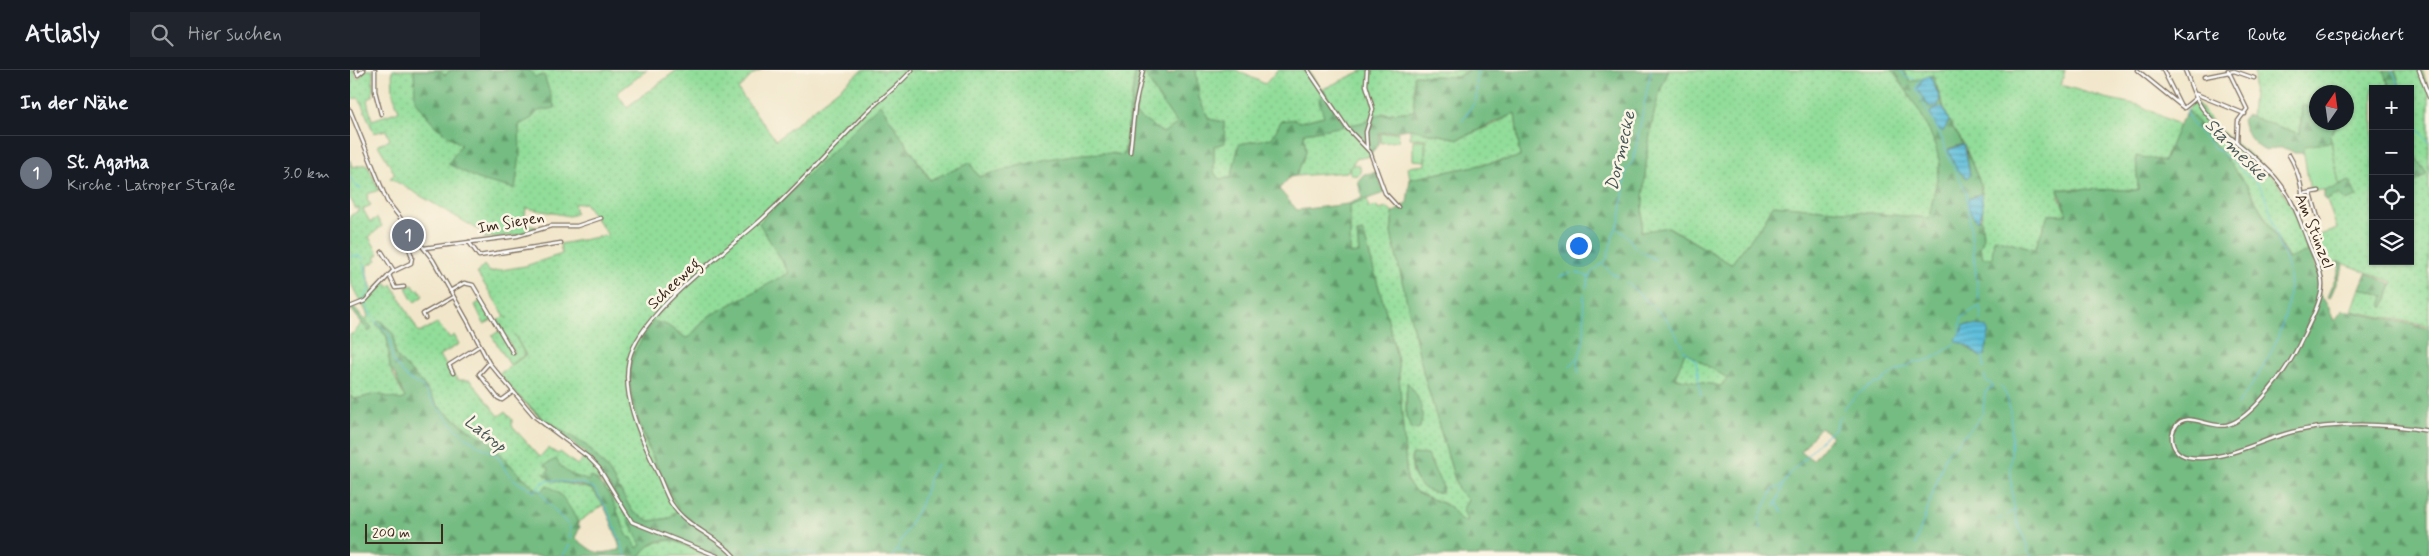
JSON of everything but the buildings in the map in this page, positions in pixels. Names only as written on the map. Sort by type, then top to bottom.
[{"type":"street","points":[[356,70],[358,76],[364,70]]},
{"type":"street","points":[[375,70],[375,90],[381,114]]},
{"type":"street","name":"Scheeweg","points":[[734,556],[686,521],[668,498],[643,442],[633,410],[628,382],[630,357],[654,318],[673,296],[762,218],[833,149],[869,110],[912,70]]},
{"type":"street","points":[[1130,152],[1135,106],[1143,70]]},
{"type":"street","points":[[1308,70],[1347,128],[1371,154],[1386,193],[1398,207]]},
{"type":"street","points":[[1367,70],[1366,85],[1373,109],[1366,132],[1367,148]]},
{"type":"street","points":[[2137,70],[2184,108],[2196,96],[2245,114]]},
{"type":"street","points":[[2163,70],[2181,106]]},
{"type":"street","name":"Am Stünzel","points":[[2185,70],[2196,96],[2206,113],[2278,181],[2298,214],[2317,264],[2322,284],[2312,315],[2297,349],[2267,391],[2241,418],[2221,426],[2195,420],[2184,420],[2176,425],[2172,432],[2175,449],[2186,457],[2210,456],[2234,451],[2289,433],[2327,426],[2402,427],[2429,431]]},
{"type":"street","points":[[2419,70],[2429,97]]},
{"type":"street","points":[[2228,71],[2246,108],[2245,114],[2238,122],[2237,142]]},
{"type":"street","points":[[2204,77],[2236,71],[2254,78]]},
{"type":"street","points":[[350,110],[387,201],[406,228],[424,248],[489,363],[543,425],[588,457],[599,468],[632,522],[717,556]]},
{"type":"street","points":[[2289,155],[2297,172],[2302,194],[2301,209],[2298,214]]},
{"type":"street","points":[[2302,194],[2311,194],[2319,191]]},
{"type":"street","points":[[2311,194],[2320,221]]},
{"type":"street","name":"Im Siepen","points":[[424,248],[520,235],[548,227],[581,225],[600,218]]},
{"type":"street","points":[[350,307],[363,302],[389,275],[408,266],[412,262],[404,233],[406,228]]},
{"type":"street","points":[[469,242],[478,256],[561,243]]},
{"type":"street","points":[[382,252],[394,271]]},
{"type":"street","points":[[389,275],[395,288],[404,287]]},
{"type":"street","points":[[450,291],[464,284],[473,285],[514,353]]},
{"type":"street","points":[[425,318],[423,314],[453,297]]},
{"type":"street","points":[[453,373],[449,365],[478,346]]},
{"type":"street","points":[[489,363],[479,374],[498,398],[502,400],[513,392]]},
{"type":"green space","points":[[350,70],[355,70],[356,78],[359,79],[365,70],[373,70],[373,96],[367,100],[372,120],[399,111],[393,94],[392,70],[647,70],[617,93],[627,107],[677,70],[761,70],[752,75],[738,90],[776,140],[862,70],[1143,70],[1157,95],[1178,124],[1163,133],[1134,114],[1141,71],[1135,73],[1124,155],[1107,153],[1070,156],[1032,163],[978,177],[970,163],[931,180],[880,105],[759,223],[790,273],[709,316],[689,337],[686,338],[677,331],[634,352],[631,372],[632,393],[636,413],[650,453],[678,509],[670,518],[650,521],[633,512],[608,470],[587,446],[545,420],[518,396],[499,374],[526,355],[514,334],[525,355],[510,365],[492,336],[499,331],[513,354],[515,353],[497,321],[504,316],[507,319],[477,273],[484,265],[489,272],[525,266],[562,254],[560,244],[608,235],[585,203],[574,204],[576,214],[569,216],[526,208],[524,224],[539,228],[517,235],[484,238],[484,233],[390,178],[395,174],[378,145],[390,140],[386,130],[374,133],[359,98],[350,99],[352,83]]},
{"type":"green space","points":[[414,70],[439,70],[445,75],[451,70],[529,70],[535,77],[544,75],[555,108],[538,111],[532,118],[519,125],[520,156],[515,189],[480,180],[448,164],[461,145],[435,126],[415,100]]},
{"type":"green space","points":[[1143,70],[1166,70],[1168,75],[1178,70],[1196,70],[1199,98],[1209,119],[1224,122],[1225,143],[1214,146],[1214,172],[1219,179],[1231,178],[1239,144],[1272,138],[1281,121],[1295,119],[1300,122],[1324,116],[1319,101],[1323,89],[1345,126],[1304,133],[1306,152],[1296,176],[1290,177],[1279,189],[1297,210],[1348,204],[1362,198],[1358,181],[1364,174],[1377,172],[1384,193],[1350,205],[1350,254],[1359,253],[1357,233],[1363,232],[1398,362],[1407,481],[1416,492],[1451,507],[1460,520],[1467,522],[1463,508],[1468,500],[1458,490],[1424,375],[1391,233],[1393,213],[1407,203],[1410,179],[1520,157],[1515,113],[1459,139],[1410,129],[1379,133],[1379,144],[1372,152],[1346,126],[1372,120],[1373,115],[1414,111],[1414,75],[1457,77],[1469,70],[1669,70],[1656,106],[1651,127],[1645,171],[1641,232],[1668,227],[1731,264],[1764,222],[1773,205],[1929,218],[1940,164],[1937,151],[1933,138],[1921,115],[1892,70],[1903,70],[1910,82],[1933,75],[1943,107],[1932,110],[1930,114],[1936,123],[1946,127],[1949,121],[1963,144],[1948,149],[1970,174],[1966,150],[1981,185],[1981,194],[1968,199],[1968,201],[1971,213],[1976,220],[1981,219],[1983,240],[1980,247],[1983,258],[1992,258],[1994,238],[2035,249],[2048,215],[2067,215],[2058,189],[2138,190],[2136,156],[2164,161],[2179,125],[2188,110],[2246,184],[2288,259],[2310,250],[2319,275],[2319,293],[2329,307],[2334,321],[2343,310],[2429,328],[2429,556],[736,556],[683,514],[734,556],[710,555],[682,543],[665,540],[656,542],[648,547],[640,556],[350,556],[350,396],[356,399],[376,394],[401,400],[405,398],[395,374],[390,368],[387,337],[376,323],[380,320],[394,335],[395,355],[423,384],[439,407],[469,430],[489,441],[515,470],[540,492],[546,486],[557,491],[562,496],[580,527],[575,538],[596,552],[620,550],[601,500],[592,490],[580,485],[554,481],[544,474],[550,469],[544,465],[556,459],[563,469],[570,474],[589,481],[590,476],[598,481],[614,503],[628,537],[632,538],[637,548],[641,545],[613,490],[588,460],[583,458],[585,453],[546,424],[518,396],[545,420],[587,446],[608,470],[633,512],[650,521],[670,518],[678,509],[646,440],[633,402],[630,385],[631,362],[642,338],[653,321],[667,325],[686,338],[689,337],[709,316],[789,273],[759,223],[880,104],[930,180],[970,163],[979,177],[1032,162],[1070,155],[1107,153],[1124,155],[1135,73],[1142,71],[1135,114],[1163,133],[1177,124]],"holes":[[[1930,76],[1940,99],[1930,108],[1917,87],[1924,78]],[[1965,325],[1983,326],[1987,328],[1987,347],[1980,357],[1961,342],[1958,336]],[[1685,352],[1727,378],[1721,386],[1675,378]],[[1820,427],[1832,436],[1813,460],[1801,452]]]},
{"type":"green space","points":[[1196,70],[1236,70],[1265,84],[1278,70],[1308,70],[1323,91],[1324,116],[1300,122],[1273,138],[1240,144],[1231,178],[1219,179],[1214,172],[1214,145],[1224,122],[1209,119],[1199,98]]},
{"type":"green space","points":[[1364,70],[1469,70],[1457,77],[1415,75],[1414,111],[1374,115],[1357,138],[1372,152],[1371,156],[1356,159],[1347,172],[1296,176],[1306,152],[1303,133],[1344,126],[1323,89]]},
{"type":"green space","points":[[1669,70],[1892,70],[1921,115],[1937,151],[1940,164],[1929,218],[1773,205],[1764,222],[1731,264],[1669,227],[1641,233],[1645,171],[1651,127],[1662,87]]},
{"type":"green space","points":[[1903,70],[2065,70],[2061,85],[2105,98],[2139,105],[2179,125],[2164,161],[2136,156],[2138,190],[2059,189],[2059,197],[2067,215],[2048,215],[2035,249],[1994,238],[1993,258],[1983,258],[1980,247],[1983,235],[1981,185],[1964,144],[1949,121],[1933,76],[1910,82]]},
{"type":"green space","points":[[2255,70],[2384,70],[2389,85],[2369,85],[2369,265],[2414,265],[2414,183],[2427,174],[2414,155],[2414,85],[2400,85],[2395,70],[2422,70],[2429,90],[2429,326],[2352,311],[2360,288],[2385,296],[2381,306],[2384,306],[2393,282],[2337,261],[2321,274],[2308,239],[2337,229],[2327,200],[2339,194],[2344,200],[2350,182],[2339,184],[2330,134],[2333,130],[2354,130],[2354,85],[2309,85],[2309,108],[2302,106],[2300,134],[2251,117]]},
{"type":"green space","points":[[2384,70],[2395,70],[2400,85],[2389,85]]},
{"type":"green space","points":[[2194,100],[2220,130],[2255,159],[2278,182],[2296,215],[2310,250],[2289,259],[2246,184],[2188,110]]},
{"type":"green space","points":[[2302,105],[2309,107],[2309,130],[2333,130],[2330,134],[2331,142],[2306,146],[2303,153],[2294,153],[2280,148],[2266,151],[2254,142],[2243,125],[2242,120],[2246,115],[2300,134]]},
{"type":"green space","points":[[1515,112],[1520,157],[1410,179],[1408,167],[1425,165],[1426,139],[1410,138],[1410,129],[1459,139],[1497,123]]},
{"type":"green space","points":[[1398,132],[1399,141],[1381,143],[1380,134]]},
{"type":"green space","points":[[1413,140],[1425,140],[1425,161],[1413,160]]},
{"type":"green space","points":[[2331,142],[2339,184],[2334,188],[2310,192],[2303,149],[2306,146]]},
{"type":"green space","points":[[2414,155],[2427,174],[2414,183]]},
{"type":"green space","points":[[350,160],[352,167],[367,164],[379,190],[368,194],[367,200],[371,205],[363,209],[370,222],[377,218],[382,226],[369,237],[379,254],[375,257],[377,260],[367,266],[367,275],[373,291],[384,281],[389,287],[392,284],[419,333],[437,323],[450,338],[454,335],[459,344],[439,356],[458,380],[470,380],[499,416],[505,412],[512,419],[512,426],[540,457],[548,448],[558,454],[560,452],[577,465],[583,458],[588,460],[613,490],[642,545],[636,548],[632,538],[628,537],[603,483],[590,476],[589,482],[573,477],[563,470],[545,465],[550,469],[549,480],[592,489],[603,505],[578,522],[560,494],[545,489],[540,492],[515,470],[489,441],[469,430],[439,407],[423,384],[395,355],[394,335],[376,323],[387,337],[390,368],[405,398],[401,400],[377,394],[356,399],[350,396],[350,334],[353,334],[362,323],[369,332],[372,328],[365,320],[368,316],[350,280],[350,216],[360,210],[359,208],[356,209],[350,198]]},
{"type":"green space","points":[[1355,164],[1361,170],[1355,176],[1349,170]]},
{"type":"green space","points":[[2350,181],[2357,197],[2346,201],[2339,194],[2327,200],[2324,198],[2324,189]]},
{"type":"green space","points":[[1367,199],[1369,208],[1377,206],[1378,210],[1387,208],[1393,213],[1391,233],[1424,375],[1458,490],[1468,500],[1467,522],[1461,521],[1451,507],[1416,492],[1407,481],[1398,361],[1363,232],[1357,233],[1359,253],[1350,254],[1350,204]],"holes":[[[1406,391],[1422,414],[1420,428],[1406,417]],[[1412,455],[1431,461],[1434,469],[1432,491],[1421,485],[1415,477],[1412,468]]]},
{"type":"green space","points":[[2338,262],[2344,265],[2330,298],[2327,297],[2340,267],[2336,265]]},
{"type":"green space","points":[[2366,273],[2392,284],[2384,307],[2381,306],[2384,296],[2360,288]]},
{"type":"green space","points":[[413,285],[416,290],[419,289],[423,296],[415,302],[406,287]]},
{"type":"green space","points":[[481,301],[492,320],[484,324],[475,305]]},
{"type":"green space","points":[[355,308],[372,328],[369,332],[351,309]]},
{"type":"green space","points":[[1685,352],[1728,378],[1721,386],[1674,378]]},
{"type":"green space","points":[[1407,382],[1415,392],[1422,411],[1421,424],[1418,430],[1412,429],[1406,417]]},
{"type":"green space","points":[[1412,455],[1427,455],[1443,487],[1442,492],[1428,490],[1418,482],[1412,462]]},
{"type":"green space","points":[[672,540],[711,556],[640,556],[651,543]]},
{"type":"water","points":[[1930,76],[1940,99],[1938,106],[1930,108],[1917,89],[1924,78]]},
{"type":"water","points":[[1943,107],[1949,121],[1943,132],[1938,129],[1930,114],[1932,110]]},
{"type":"water","points":[[1964,144],[1970,175],[1967,178],[1957,170],[1948,150]]},
{"type":"water","points":[[1981,194],[1983,209],[1978,221],[1970,211],[1968,199]]},
{"type":"water","points":[[1964,325],[1987,328],[1989,335],[1985,355],[1980,357],[1968,346],[1956,341],[1955,339],[1962,332]]},
{"type":"waterway","points":[[1462,121],[1476,100],[1477,70]]},
{"type":"waterway","name":"Dormecke","points":[[1586,288],[1591,273],[1607,259],[1614,232],[1620,221],[1626,170],[1633,161],[1651,70]]},
{"type":"waterway","points":[[1900,70],[1907,78],[1914,79]]},
{"type":"waterway","points":[[2392,70],[2399,85]]},
{"type":"waterway","points":[[1929,77],[1919,80],[1916,90],[1940,134],[1950,160],[1966,191],[1979,300]]},
{"type":"waterway","name":"Stameske","points":[[2187,107],[2187,114],[2191,122],[2204,138],[2259,185],[2265,197],[2278,242],[2286,260],[2289,278],[2289,297],[2278,337],[2259,375],[2237,405]]},
{"type":"waterway","points":[[2414,124],[2429,142]]},
{"type":"waterway","points":[[350,177],[357,187],[361,188]]},
{"type":"waterway","points":[[1617,228],[1628,237],[1636,249]]},
{"type":"waterway","points":[[1640,251],[1656,260]]},
{"type":"waterway","name":"Latrop","points":[[350,256],[360,256],[364,259],[368,282],[371,287],[363,300],[374,320],[389,334],[393,361],[408,379],[423,387],[432,401],[457,430],[479,446],[497,455],[507,473],[521,485],[534,492],[543,482],[550,480],[585,484],[594,488],[608,511],[626,556]]},
{"type":"waterway","points":[[1603,264],[1611,273],[1619,277]]},
{"type":"waterway","points":[[1576,272],[1589,277]]},
{"type":"waterway","points":[[1558,277],[1571,273]]},
{"type":"waterway","points":[[1626,282],[1666,318],[1683,346]]},
{"type":"waterway","name":"Dormecke","points":[[1579,373],[1577,363],[1584,333],[1584,294]]},
{"type":"waterway","points":[[1959,335],[1962,317],[1980,306]]},
{"type":"waterway","points":[[1980,307],[1981,321]]},
{"type":"waterway","points":[[1843,409],[1870,386],[1881,383],[1887,376],[1915,361],[1925,361],[1937,356],[1957,341]]},
{"type":"waterway","points":[[1683,350],[1696,361],[1701,396]]},
{"type":"waterway","points":[[1983,354],[1984,368]]},
{"type":"waterway","points":[[1570,367],[1576,358]]},
{"type":"waterway","points":[[1915,545],[1946,455],[1976,423],[1983,412],[1985,392],[1993,387],[1993,385],[1985,380],[1985,375]]},
{"type":"waterway","points":[[2001,387],[2006,394],[2009,404],[2011,480],[2014,508],[2028,552],[2032,556]]},
{"type":"waterway","points":[[1761,529],[1759,518],[1773,490],[1784,484],[1789,475],[1825,436],[1835,429],[1838,419],[1842,416]]},
{"type":"waterway","points":[[893,556],[921,504],[931,474],[937,464]]},
{"type":"waterway","points":[[1775,506],[1783,486]]},
{"type":"waterway","points":[[539,488],[546,501],[570,527],[570,539]]},
{"type":"waterway","points":[[1776,502],[1782,512]]},
{"type":"waterway","points":[[2007,515],[2015,510]]},
{"type":"waterway","points":[[1998,520],[2002,517]]},
{"type":"waterway","points":[[563,556],[570,544]]},
{"type":"waterway","points":[[750,556],[764,547],[802,551],[817,556]]},
{"type":"waterway","points":[[896,552],[906,552],[911,556]]},
{"type":"place","name":"St. Agatha","points":[[408,235]]}]
